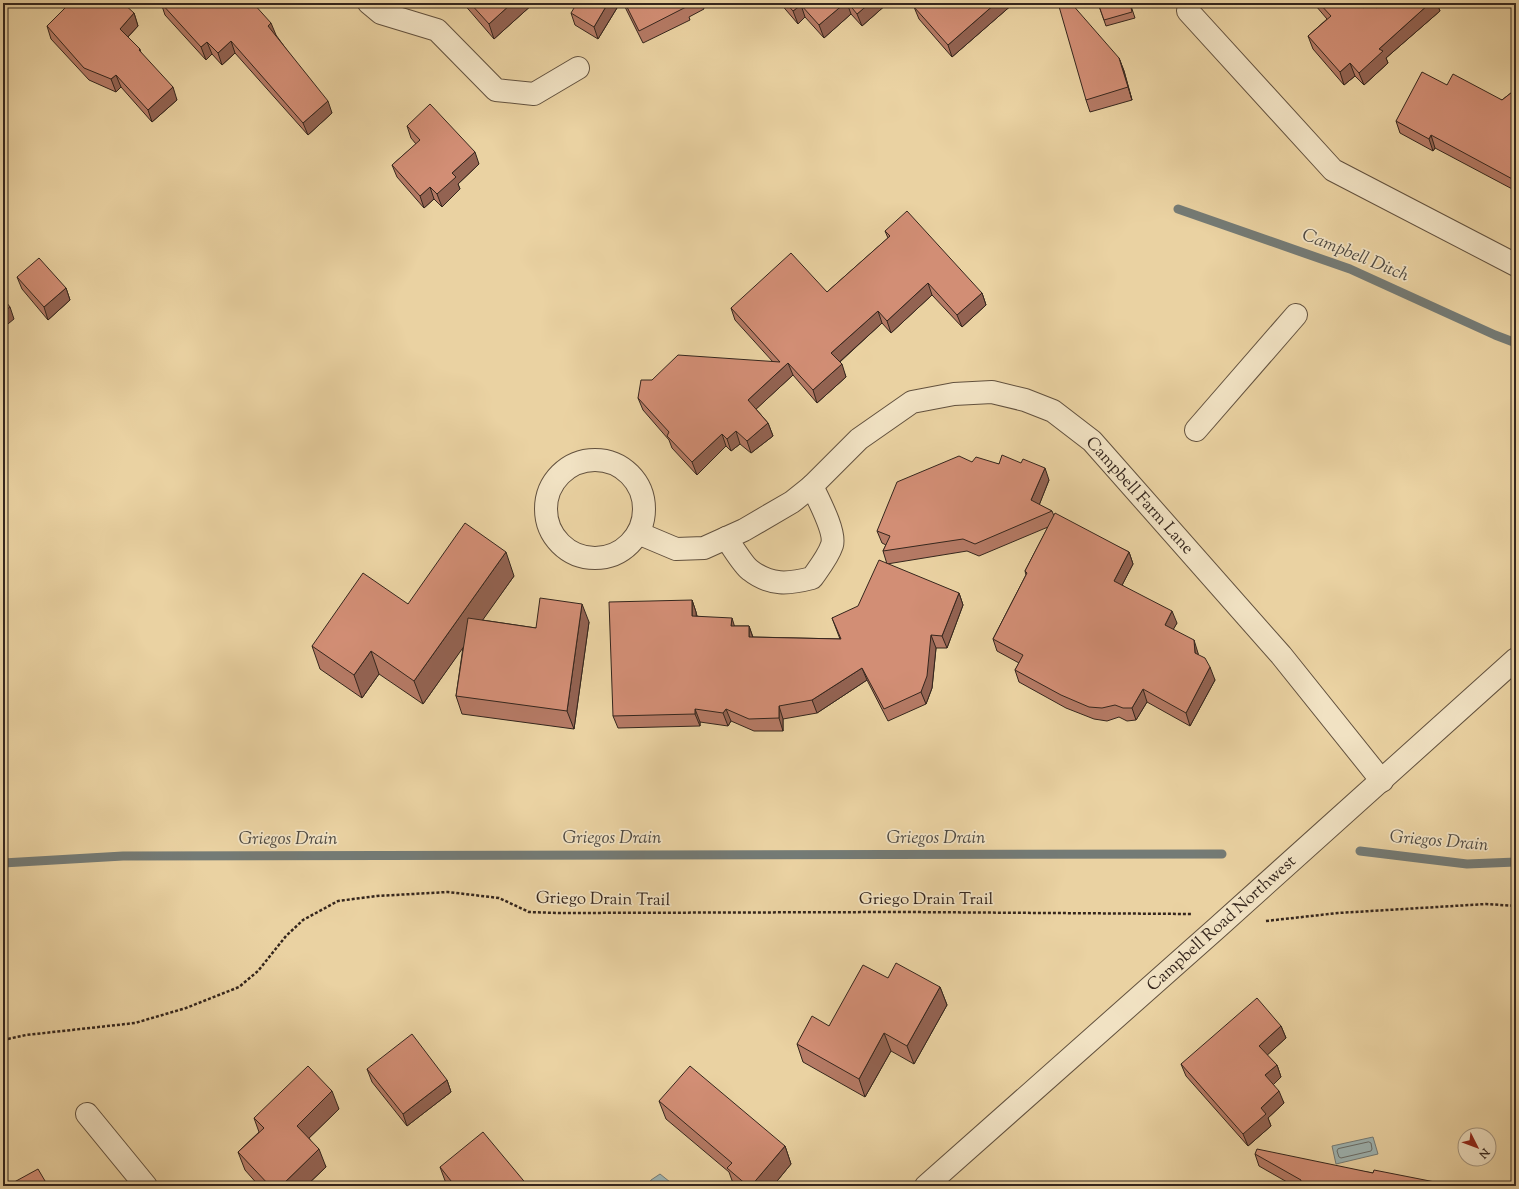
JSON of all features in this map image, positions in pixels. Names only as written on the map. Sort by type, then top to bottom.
[{"type":"street","points":[[368,3],[381,13],[437,30],[496,90],[534,94],[578,68]]},
{"type":"street","points":[[1188,12],[1333,170],[1516,265]]},
{"type":"street","points":[[1196,430],[1296,315]]},
{"type":"street","name":"Campbell Farm Lane","points":[[638,534],[676,549],[704,548],[744,530],[792,502],[812,486],[859,439],[912,402],[954,394],[992,392],[1025,400],[1053,412],[1092,441],[1282,655],[1382,780]]},
{"type":"street","points":[[590,460],[608,461],[627,471],[638,485],[644,501],[644,517],[638,534],[618,553],[609,557],[592,559],[583,558],[567,551],[557,542],[548,527],[545,504],[555,479],[565,470],[580,462],[590,460]]},
{"type":"street","points":[[726,538],[749,570],[769,581],[792,583],[812,578],[823,562],[832,544],[828,520],[812,486]]},
{"type":"street","name":"Campbell Road Northwest","points":[[926,1186],[1218,927],[1516,659]]},
{"type":"street","points":[[87,1114],[146,1186]]},
{"type":"path","name":"Griego Drain Trail","points":[[3,1040],[26,1035],[135,1023],[186,1008],[239,987],[258,971],[286,936],[303,920],[338,902],[377,896],[448,892],[499,898],[529,912],[559,913],[912,912],[1198,914],[1218,927]]},
{"type":"path","points":[[1263,922],[1346,912],[1486,904],[1516,906]]},
{"type":"water","points":[[1373,1137],[1378,1154],[1336,1164],[1332,1146]]},
{"type":"water","points":[[660,1174],[675,1186],[648,1186],[651,1180]]},
{"type":"building","points":[[70,3],[123,3],[134,13],[120,29],[140,49],[139,50],[173,87],[148,110],[116,75],[111,79],[84,68],[47,26]]},
{"type":"building","points":[[161,3],[253,3],[271,23],[268,26],[328,101],[303,123],[231,41],[218,53],[207,42],[201,47]]},
{"type":"building","points":[[470,3],[512,3],[489,24]]},
{"type":"building","points":[[577,3],[608,3],[594,27],[571,13]]},
{"type":"building","points":[[625,3],[688,3],[685,4],[686,7],[639,31]]},
{"type":"building","points":[[786,3],[845,3],[819,25],[801,5],[793,11]]},
{"type":"building","points":[[848,3],[870,3],[857,14]]},
{"type":"building","points":[[919,3],[996,3],[948,45],[914,7]]},
{"type":"building","points":[[1058,3],[1071,3],[1119,58],[1128,87],[1086,100]]},
{"type":"building","points":[[1098,3],[1130,3],[1132,12],[1104,20]]},
{"type":"building","points":[[1319,3],[1359,3],[1363,8],[1369,3],[1372,3],[1376,8],[1382,3],[1430,3],[1379,49],[1383,51],[1359,73],[1350,63],[1340,72],[1308,36],[1331,16]]},
{"type":"building","points":[[1422,72],[1447,85],[1453,74],[1502,100],[1516,89],[1516,181],[1431,135],[1429,139],[1396,121]]},
{"type":"building","points":[[430,104],[475,152],[452,173],[456,177],[437,194],[430,187],[420,196],[392,165],[420,140],[407,126]]},
{"type":"building","points":[[907,211],[982,293],[957,315],[928,283],[887,321],[878,311],[831,353],[842,364],[813,390],[788,363],[748,400],[768,423],[747,441],[736,431],[727,439],[722,434],[692,462],[667,436],[669,432],[638,398],[641,380],[652,380],[678,355],[780,362],[731,308],[791,253],[827,292],[890,236],[885,231]]},
{"type":"building","points":[[39,258],[66,288],[44,307],[17,277]]},
{"type":"building","points":[[3,298],[10,307],[3,312]]},
{"type":"building","points":[[1002,455],[1021,463],[1023,459],[1045,468],[1031,500],[1052,511],[975,544],[963,539],[883,551],[890,536],[877,531],[897,482],[959,456],[972,462],[976,457],[999,464]]},
{"type":"building","points":[[1055,513],[1129,552],[1114,581],[1172,611],[1165,625],[1194,640],[1195,653],[1205,658],[1210,667],[1186,713],[1143,689],[1132,708],[1123,708],[1115,705],[1102,708],[1089,707],[1061,695],[1015,670],[1023,655],[993,639],[1027,573],[1025,571]]},
{"type":"building","points":[[465,523],[506,552],[414,681],[371,651],[354,675],[312,646],[363,573],[408,604]]},
{"type":"building","points":[[879,560],[959,593],[942,636],[931,635],[927,676],[921,692],[884,709],[862,668],[812,700],[779,706],[779,718],[749,719],[726,709],[723,713],[695,709],[695,714],[613,716],[609,602],[692,600],[692,616],[732,618],[731,626],[749,626],[749,637],[841,639],[832,618],[858,606]]},
{"type":"building","points":[[540,598],[582,604],[567,711],[456,696],[468,618],[536,628]]},
{"type":"building","points":[[896,963],[940,987],[907,1046],[884,1033],[859,1079],[797,1044],[812,1016],[829,1026],[863,965],[888,978]]},
{"type":"building","points":[[1257,998],[1281,1026],[1259,1046],[1277,1065],[1265,1075],[1279,1091],[1261,1108],[1266,1114],[1243,1134],[1181,1064]]},
{"type":"building","points":[[412,1034],[447,1080],[403,1114],[367,1069]]},
{"type":"building","points":[[308,1066],[332,1091],[297,1126],[319,1149],[281,1186],[270,1186],[238,1152],[264,1128],[254,1118]]},
{"type":"building","points":[[690,1066],[785,1146],[751,1186],[748,1186],[727,1168],[732,1163],[659,1101]]},
{"type":"building","points":[[483,1132],[528,1186],[455,1186],[440,1167]]},
{"type":"building","points":[[1257,1149],[1373,1173],[1374,1170],[1440,1183],[1439,1186],[1300,1186],[1301,1180],[1255,1154]]},
{"type":"building","points":[[38,1169],[48,1186],[7,1186]]},
{"type":"waterway","name":"Campbell Ditch","points":[[1178,209],[1350,269],[1495,335],[1516,343]]},
{"type":"waterway","name":"Griegos Drain","points":[[1360,851],[1467,864],[1516,862]]},
{"type":"waterway","name":"Griegos Drain","points":[[3,863],[123,856],[1222,854]]}]
